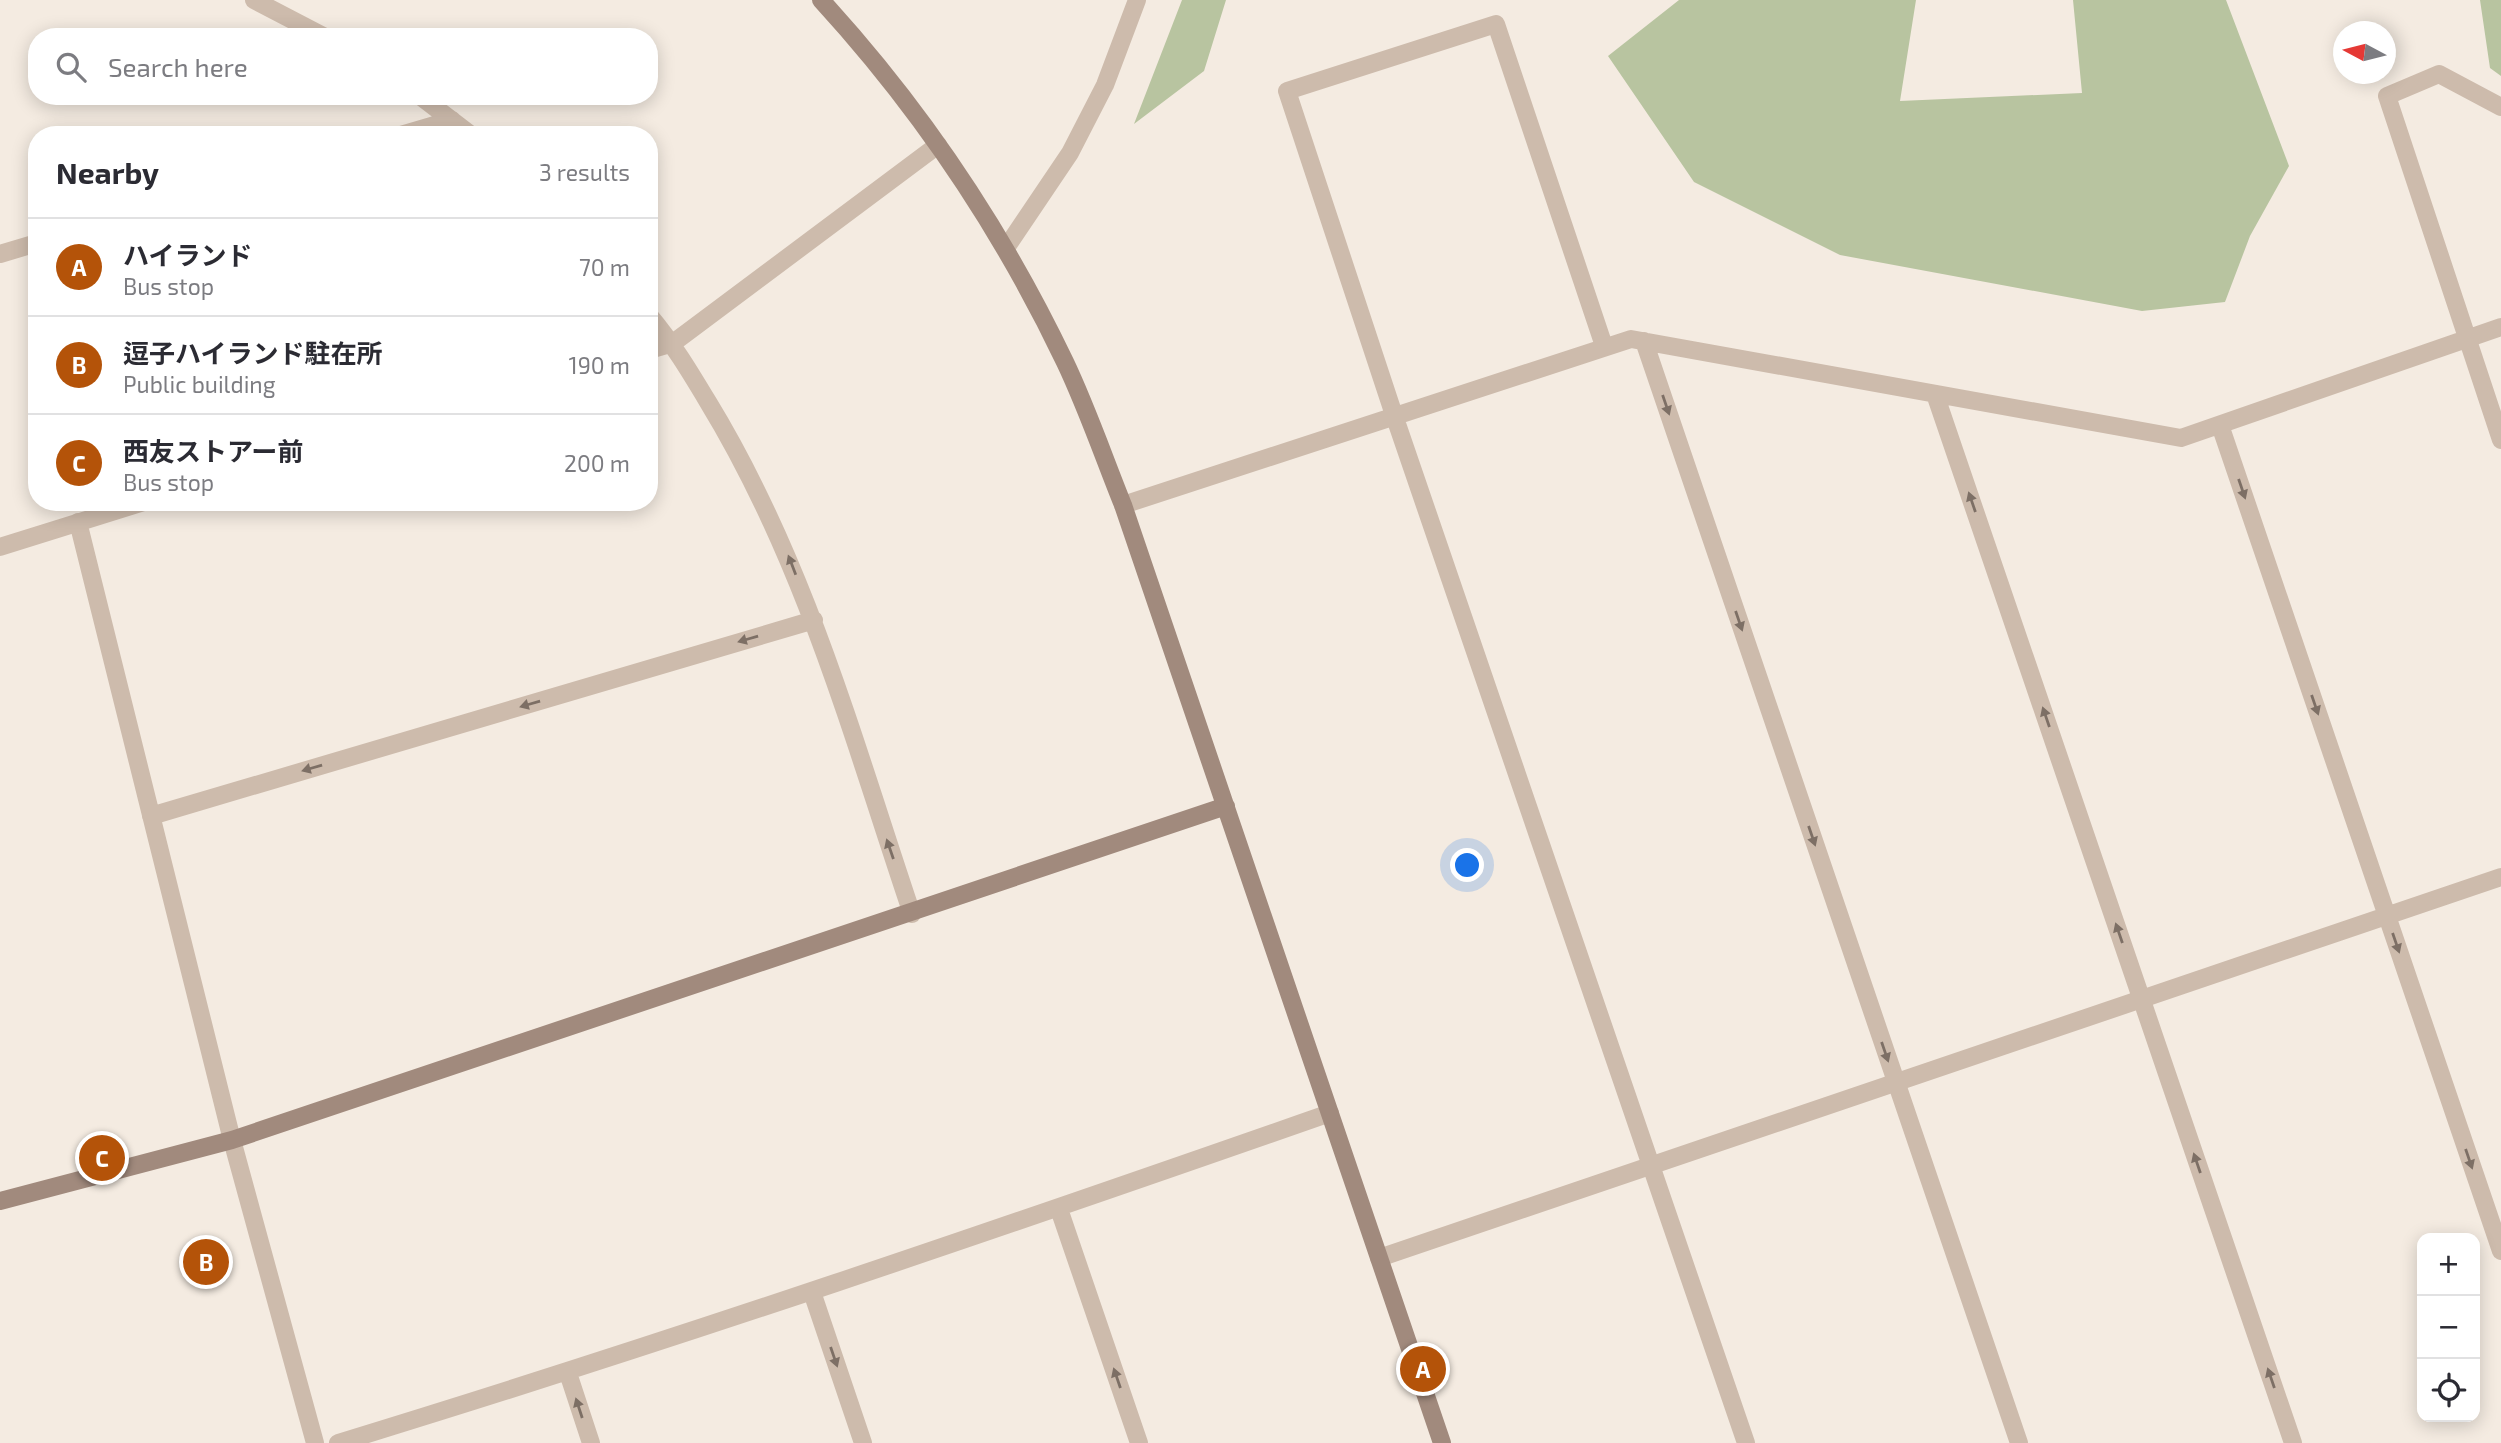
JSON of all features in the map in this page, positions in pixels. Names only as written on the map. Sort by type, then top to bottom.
[{"type":"street","points":[[254,0],[308,28]]},
{"type":"street","points":[[821,0],[858,40],[938,145],[1006,248],[1066,363],[1123,505],[1442,1443]]},
{"type":"street","points":[[1006,248],[1070,153],[1105,85],[1137,0]]},
{"type":"street","points":[[1604,346],[1496,24],[1287,91],[1394,415],[1746,1443]]},
{"type":"street","points":[[2501,107],[2439,74],[2386,96],[2501,440]]},
{"type":"street","points":[[432,105],[460,126]]},
{"type":"street","points":[[432,126],[452,120]]},
{"type":"street","points":[[658,347],[673,343],[938,145]]},
{"type":"street","points":[[0,254],[28,246]]},
{"type":"street","points":[[658,326],[673,343],[744,461],[781,537],[814,620],[912,914]]},
{"type":"street","points":[[1123,505],[1630,338],[2181,438],[2501,327]]},
{"type":"street","points":[[1644,341],[2019,1443]]},
{"type":"street","points":[[1936,394],[2292,1443]]},
{"type":"street","points":[[2220,425],[2501,1251]]},
{"type":"street","points":[[0,547],[115,511]]},
{"type":"street","points":[[78,522],[232,1140],[315,1443]]},
{"type":"street","points":[[151,816],[814,620]]},
{"type":"street","points":[[0,1201],[232,1140],[912,914],[1226,806]]},
{"type":"street","points":[[1379,1258],[1651,1164],[1897,1084],[2141,997],[2501,877]]},
{"type":"street","points":[[338,1443],[568,1373],[812,1292],[1331,1113]]},
{"type":"street","points":[[1059,1209],[1139,1443]]},
{"type":"street","points":[[812,1292],[863,1443]]},
{"type":"street","points":[[568,1373],[591,1443]]},
{"type":"green space","points":[[1182,0],[1226,0],[1204,71],[1134,124]]},
{"type":"green space","points":[[1679,0],[1916,0],[1900,101],[2082,93],[2073,0],[2226,0],[2289,166],[2250,236],[2225,302],[2142,311],[1840,255],[1694,182],[1608,56]]},
{"type":"green space","points":[[2480,0],[2501,0],[2501,76],[2490,68]]},
{"type":"place","name":"西友ストアー前","points":[[102,1158]]},
{"type":"place","name":"逗子ハイランド駐在所","points":[[206,1262]]},
{"type":"place","name":"ハイランド","points":[[1423,1369]]}]
